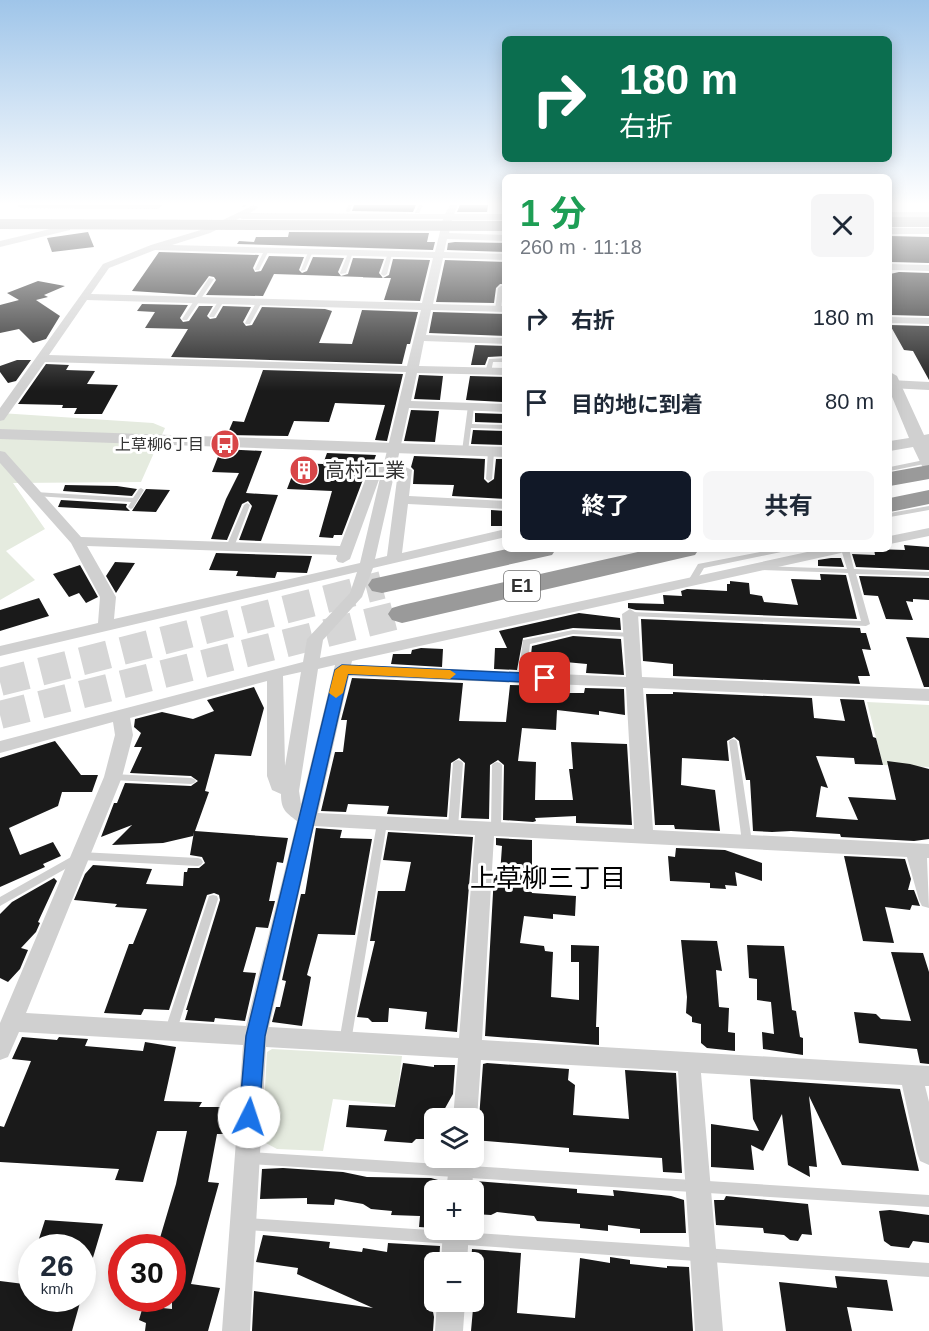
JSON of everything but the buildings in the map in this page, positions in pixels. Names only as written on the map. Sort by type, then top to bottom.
[{"type":"highway","points":[[892,473],[929,472]]},
{"type":"highway","name":"E1","points":[[371,572],[521,552]]},
{"type":"highway","name":"E1","points":[[402,614],[673,552]]},
{"type":"street","points":[[0,417],[105,267]]},
{"type":"street","points":[[436,267],[390,465],[371,572],[357,594],[315,639],[290,791],[290,806],[308,819],[922,851],[929,900]]},
{"type":"street","points":[[894,267],[929,268]]},
{"type":"street","points":[[85,297],[502,309]]},
{"type":"street","points":[[892,320],[929,321]]},
{"type":"street","points":[[420,338],[502,341]]},
{"type":"street","points":[[40,358],[502,372]]},
{"type":"street","points":[[892,382],[929,386]]},
{"type":"street","points":[[892,384],[924,439],[929,462]]},
{"type":"street","points":[[405,404],[502,408]]},
{"type":"street","points":[[0,434],[498,452]]},
{"type":"street","points":[[892,446],[924,439]]},
{"type":"street","points":[[0,455],[77,541],[108,597],[106,625]]},
{"type":"street","points":[[338,571],[376,470],[390,465],[405,470],[394,559]]},
{"type":"street","points":[[400,500],[502,505]]},
{"type":"street","points":[[892,540],[929,532]]},
{"type":"street","points":[[0,651],[502,534]]},
{"type":"street","points":[[77,541],[346,551]]},
{"type":"street","points":[[0,747],[275,673],[343,663],[692,581],[828,552]]},
{"type":"street","points":[[630,614],[644,837]]},
{"type":"street","points":[[343,663],[522,677],[929,695]]},
{"type":"street","points":[[236,1331],[255,1036],[343,663]]},
{"type":"street","points":[[275,673],[276,776],[279,784],[290,791]]},
{"type":"street","points":[[0,1050],[113,777],[124,735],[121,714]]},
{"type":"street","points":[[466,1108],[491,829]]},
{"type":"street","points":[[13,1022],[920,1076],[929,1153]]},
{"type":"street","points":[[689,1062],[709,1331]]},
{"type":"street","points":[[449,1331],[450,1312]]},
{"type":"lane","points":[[344,273],[346,267]]},
{"type":"lane","points":[[384,274],[386,267]]},
{"type":"lane","points":[[185,319],[211,279]]},
{"type":"lane","points":[[502,288],[502,309]]},
{"type":"lane","points":[[212,316],[221,301]]},
{"type":"lane","points":[[248,323],[259,302]]},
{"type":"lane","points":[[488,372],[491,360],[502,360]]},
{"type":"lane","points":[[465,451],[471,406]]},
{"type":"lane","points":[[468,426],[502,427]]},
{"type":"lane","points":[[489,479],[498,452]]},
{"type":"lane","points":[[892,473],[929,462]]},
{"type":"lane","points":[[35,494],[133,503],[141,490]]},
{"type":"lane","points":[[230,548],[247,505]]},
{"type":"lane","points":[[642,559],[678,552]]},
{"type":"lane","points":[[692,581],[701,566],[771,552]]},
{"type":"lane","points":[[630,614],[866,624],[852,571],[844,552]]},
{"type":"lane","points":[[756,567],[929,574]]},
{"type":"lane","points":[[522,677],[526,642],[573,632],[632,635]]},
{"type":"lane","points":[[733,742],[747,842]]},
{"type":"lane","points":[[453,827],[458,763]]},
{"type":"lane","points":[[491,829],[497,765]]},
{"type":"lane","points":[[113,777],[191,782]]},
{"type":"lane","points":[[345,1042],[382,823]]},
{"type":"lane","points":[[0,902],[80,856],[198,862]]},
{"type":"lane","points":[[170,1032],[213,899]]},
{"type":"lane","points":[[246,1157],[460,1173],[929,1201]]},
{"type":"lane","points":[[244,1224],[455,1244],[704,1255],[929,1270]]},
{"type":"shaded area","points":[[0,413],[153,423],[165,428],[141,482],[13,483],[45,529],[6,551],[35,580],[0,600]]},
{"type":"shaded area","points":[[867,702],[929,705],[929,767],[883,765]]},
{"type":"shaded area","points":[[272,1049],[402,1056],[396,1105],[333,1099],[323,1151],[277,1149],[262,1141],[267,1052]]},
{"type":"tunnel","points":[[0,682],[382,585]]},
{"type":"tunnel","points":[[0,715],[402,614]]},
{"type":"slow traffic","points":[[336,693],[342,670],[450,674]]},
{"type":"place","name":"上草柳6丁目","points":[[225,444]]},
{"type":"place","name":"高村工業","points":[[304,470]]},
{"type":"district","name":"上草柳三丁目","points":[[548,878]]},
{"type":"route","points":[[249,1117],[255,1036],[342,670],[545,678]]}]
